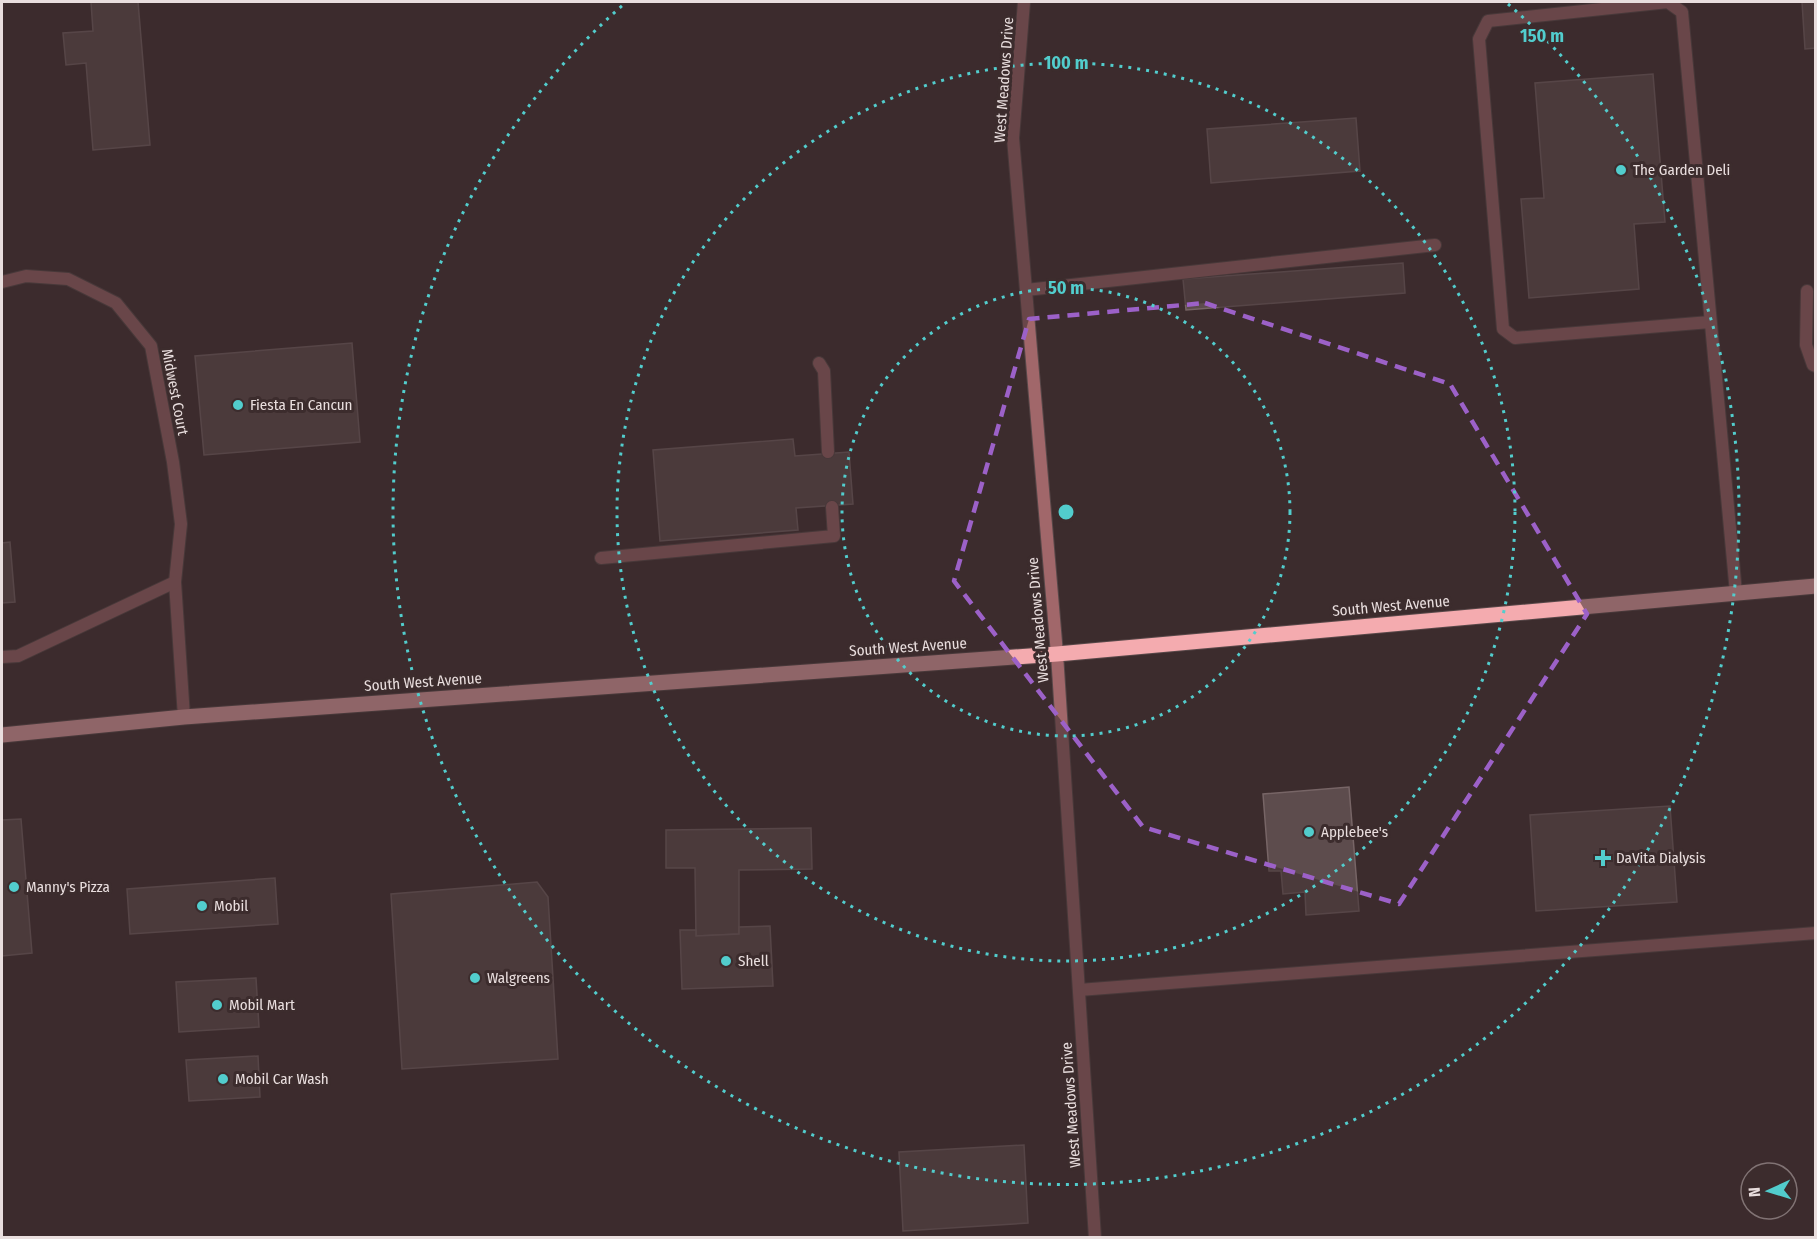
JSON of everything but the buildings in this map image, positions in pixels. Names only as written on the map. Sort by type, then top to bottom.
[{"type":"main road","name":"South West Avenue","points":[[2,735],[184,717],[1057,654],[1815,585]]},
{"type":"street","name":"West Meadows Drive","points":[[1024,2],[1013,138],[1057,654],[1095,1238]]},
{"type":"street","points":[[1710,322],[1515,338],[1503,329],[1479,39],[1488,21],[1668,2],[1682,12],[1736,593]]},
{"type":"street","points":[[1026,290],[1435,245]]},
{"type":"street","name":"Midwest Court","points":[[2,282],[26,276],[68,279],[116,303],[151,346],[182,524],[175,582],[184,717]]},
{"type":"street","points":[[1815,298],[1807,291],[1806,345],[1815,366]]},
{"type":"street","points":[[819,363],[824,371],[828,452]]},
{"type":"street","points":[[601,558],[834,536],[832,507]]},
{"type":"street","points":[[2,657],[18,656],[175,582]]},
{"type":"street","points":[[1079,990],[1815,933]]},
{"type":"highlighted area","points":[[1205,303],[1450,384],[1587,614],[1399,904],[1143,827],[954,581],[1029,319]]},
{"type":"place","name":"The Garden Deli","points":[[1621,170]]},
{"type":"place","name":"Fiesta En Cancun","points":[[238,405]]},
{"type":"place","name":"Applebee's","points":[[1309,832]]},
{"type":"place","name":"DaVita Dialysis","points":[[1603,858]]},
{"type":"place","name":"Manny's Pizza","points":[[14,887]]},
{"type":"place","name":"Mobil","points":[[202,906]]},
{"type":"place","name":"Shell","points":[[726,961]]},
{"type":"place","name":"Walgreens","points":[[475,978]]},
{"type":"place","name":"Mobil Mart","points":[[217,1005]]},
{"type":"place","name":"Mobil Car Wash","points":[[223,1079]]}]
